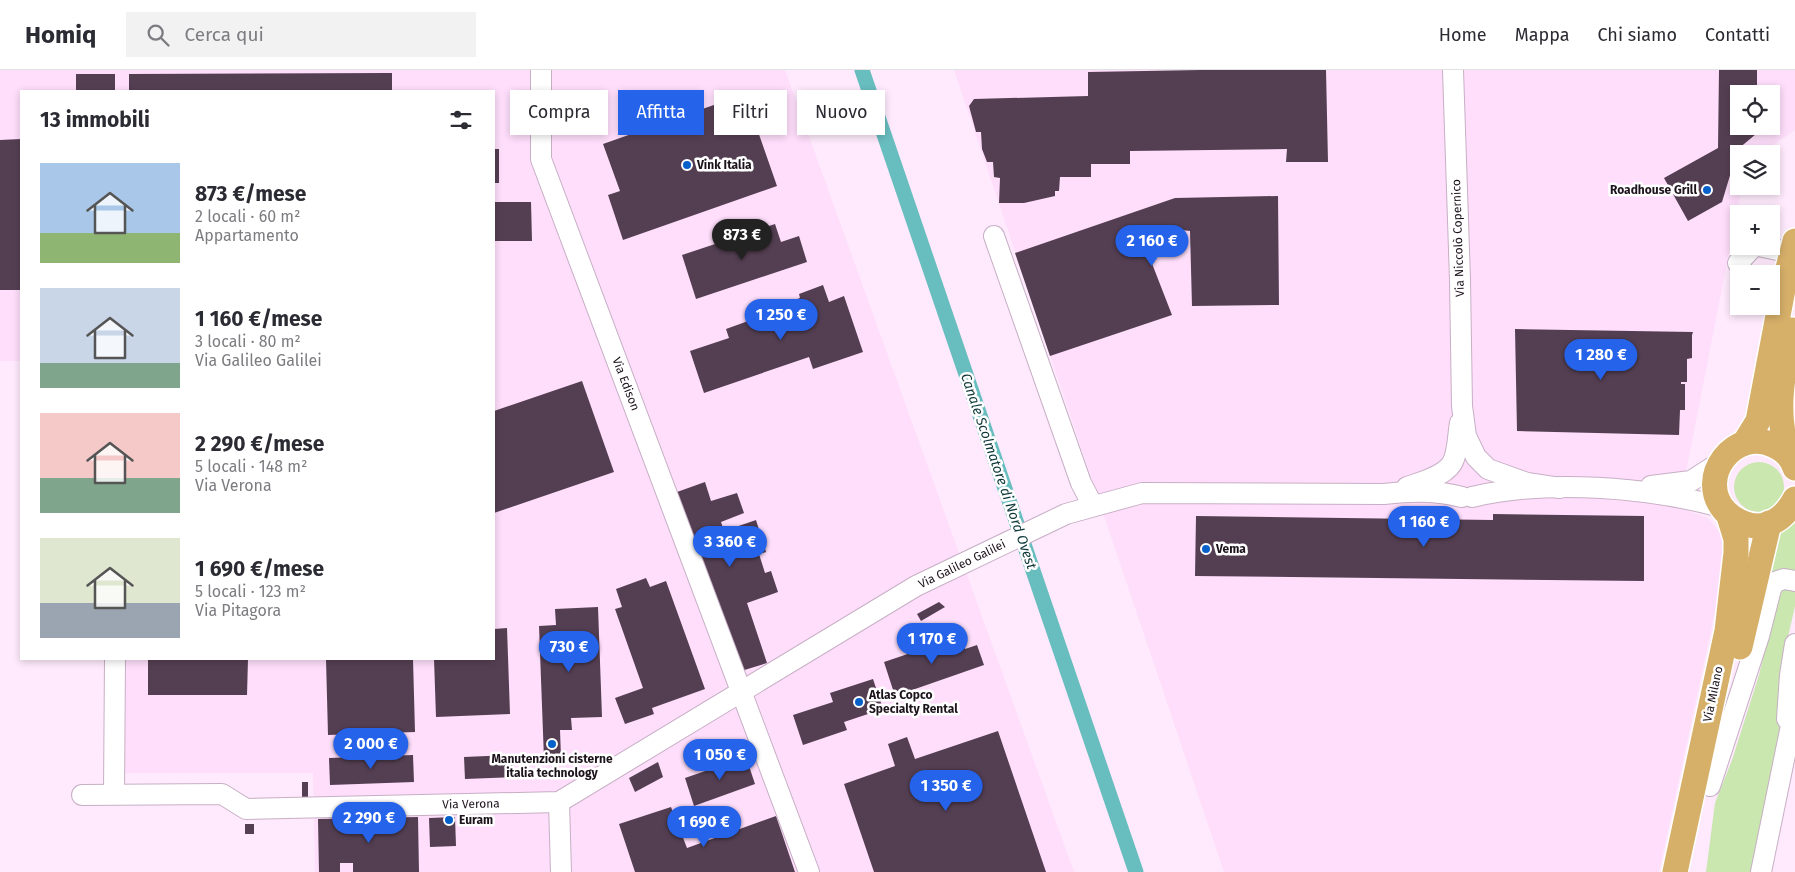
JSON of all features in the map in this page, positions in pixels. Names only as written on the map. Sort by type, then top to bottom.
[{"type":"main road","points":[[1780,278],[1794,247]]},
{"type":"main road","points":[[1793,463],[1784,443],[1780,411],[1795,314]]},
{"type":"main road","points":[[1745,442],[1758,421],[1773,315]]},
{"type":"main road","points":[[1719,463],[1730,450],[1745,442],[1758,441],[1770,443],[1781,449],[1793,463]]},
{"type":"main road","name":"Via Milano","points":[[1675,872],[1727,631],[1736,560],[1736,539],[1725,512],[1716,497],[1714,486],[1715,474],[1719,463]]},
{"type":"main road","points":[[1725,512],[1742,523],[1756,526],[1787,511]]},
{"type":"main road","name":"Via Milano","points":[[1691,872],[1744,629],[1787,511]]},
{"type":"street","name":"Via Edison","points":[[541,70],[541,159],[809,872]]},
{"type":"street","name":"Via Niccolò Copernico","points":[[1451,465],[1456,453],[1462,406],[1453,70]]},
{"type":"street","points":[[994,236],[1081,483],[1093,506]]},
{"type":"street","points":[[1780,247],[1794,247]]},
{"type":"street","points":[[1739,265],[1738,263],[1746,255]]},
{"type":"street","name":"Via Niccolò Copernico","points":[[1462,406],[1468,443],[1479,462]]},
{"type":"street","points":[[1464,458],[1472,458],[1479,462],[1484,469],[1486,480],[1480,492],[1467,497],[1453,492],[1448,485],[1447,476],[1451,465],[1464,458]]},
{"type":"street","name":"Via Galileo Galilei","points":[[1479,462],[1488,469],[1508,478],[1534,485],[1560,488]]},
{"type":"street","name":"Via Galileo Galilei","points":[[1630,490],[1690,480],[1719,463]]},
{"type":"street","name":"Via Galileo Galilei","points":[[1384,494],[1437,475],[1448,469],[1451,465]]},
{"type":"street","name":"Via Galileo Galilei","points":[[742,693],[916,586],[1066,514],[1142,493],[1384,494],[1432,491],[1467,497],[1507,491],[1560,488],[1630,490],[1690,499],[1725,512]]},
{"type":"street","points":[[1710,786],[1759,636],[1771,589],[1775,582],[1784,579],[1795,582]]},
{"type":"street","points":[[1788,739],[1788,696],[1795,644]]},
{"type":"street","points":[[114,794],[115,660]]},
{"type":"street","name":"Via Verona","points":[[82,795],[222,794],[246,809],[559,802],[742,693]]},
{"type":"street","points":[[1760,872],[1795,706]]},
{"type":"street","points":[[559,802],[561,872]]},
{"type":"shaded area","points":[[0,70],[785,70],[797,103],[797,135],[808,135],[1074,872],[315,872],[313,773],[125,773],[125,660],[495,660],[495,90],[20,90],[20,361],[0,361]]},
{"type":"shaded area","points":[[954,70],[1795,70],[1795,130],[1773,145],[1730,145],[1730,195],[1740,195],[1738,205],[1730,205],[1730,247],[1679,508],[1708,518],[1722,535],[1726,560],[1659,872],[1224,872]]},
{"type":"green space","points":[[1759,462],[1777,469],[1784,487],[1777,505],[1759,512],[1741,505],[1734,487],[1741,469]]},
{"type":"green space","points":[[1795,522],[1795,606],[1782,664],[1783,711],[1755,872],[1706,872],[1715,803],[1732,760],[1759,675],[1778,595],[1762,589],[1772,544],[1782,532]]},
{"type":"building","points":[[1326,70],[1328,162],[1286,162],[1287,149],[1130,151],[1130,164],[1091,164],[1091,177],[1060,177],[1059,191],[1055,191],[1055,196],[1024,203],[999,203],[1000,178],[994,177],[993,162],[987,162],[982,149],[981,132],[976,132],[969,106],[974,99],[1088,96],[1088,72]]},
{"type":"building","points":[[1719,70],[1757,70],[1757,85],[1730,85],[1730,135],[1755,135],[1743,145],[1730,145],[1730,176],[1722,202],[1688,221],[1664,178],[1718,148]]},
{"type":"building","points":[[392,73],[392,90],[129,90],[129,74]]},
{"type":"building","points":[[76,74],[115,74],[115,90],[76,90]]},
{"type":"building","points":[[714,105],[714,135],[759,135],[777,186],[623,240],[608,195],[620,191],[603,144],[629,135],[704,135],[704,108]]},
{"type":"building","points":[[20,139],[20,290],[0,290],[0,140]]},
{"type":"building","points":[[495,149],[499,149],[499,183],[495,183]]},
{"type":"building","points":[[1278,196],[1279,305],[1192,306],[1190,231],[1181,230],[1144,243],[1172,315],[1050,356],[1015,253],[1175,198]]},
{"type":"building","points":[[495,202],[531,202],[532,241],[495,241]]},
{"type":"building","points":[[775,224],[781,242],[799,236],[807,262],[696,299],[682,255]]},
{"type":"building","points":[[823,285],[829,302],[844,296],[863,352],[813,369],[809,357],[704,393],[690,351],[729,338],[726,329],[762,316],[761,312],[800,298],[799,294]]},
{"type":"building","points":[[1515,329],[1693,332],[1692,358],[1687,359],[1687,382],[1681,382],[1681,384],[1685,384],[1685,410],[1680,410],[1679,435],[1517,431]]},
{"type":"building","points":[[582,381],[614,472],[495,513],[495,411]]},
{"type":"building","points":[[705,482],[711,501],[737,493],[744,513],[721,522],[724,531],[756,520],[766,552],[759,554],[765,573],[771,571],[778,592],[747,603],[767,663],[738,672],[677,492]]},
{"type":"building","points":[[1493,514],[1644,516],[1644,581],[1195,576],[1196,516],[1493,520]]},
{"type":"building","points":[[646,578],[650,587],[666,581],[705,689],[652,708],[654,714],[625,724],[615,698],[643,688],[615,609],[622,607],[616,589]]},
{"type":"building","points":[[939,602],[945,607],[921,621],[917,614]]},
{"type":"building","points":[[598,607],[602,717],[571,718],[572,730],[560,730],[561,758],[544,759],[539,626],[556,625],[555,609]]},
{"type":"building","points":[[507,628],[510,714],[436,717],[434,660],[495,660],[495,629]]},
{"type":"building","points":[[961,636],[965,649],[977,645],[984,665],[895,696],[884,662]]},
{"type":"building","points":[[148,660],[248,660],[247,695],[148,695]]},
{"type":"building","points":[[326,660],[413,660],[415,732],[328,735]]},
{"type":"building","points":[[873,679],[883,709],[844,722],[847,730],[803,745],[793,715],[833,702],[830,693]]},
{"type":"building","points":[[998,731],[1046,872],[874,872],[844,784],[895,766],[888,744],[907,737],[915,759]]},
{"type":"building","points":[[413,755],[414,782],[330,785],[329,758]]},
{"type":"building","points":[[512,755],[513,777],[465,779],[464,757]]},
{"type":"building","points":[[746,757],[755,784],[694,806],[685,778]]},
{"type":"building","points":[[658,762],[663,777],[635,792],[629,778]]},
{"type":"building","points":[[302,782],[308,782],[308,797],[302,797]]},
{"type":"building","points":[[671,807],[687,848],[776,816],[795,872],[635,872],[619,824]]},
{"type":"building","points":[[418,817],[419,872],[353,872],[353,863],[340,863],[340,872],[319,872],[318,819]]},
{"type":"building","points":[[455,817],[456,846],[430,847],[429,818]]},
{"type":"building","points":[[245,824],[254,824],[254,834],[245,834]]},
{"type":"waterway","name":"Canale Scolmatore di Nord Ovest","points":[[862,70],[1136,872]]},
{"type":"place","name":"Vink Italia","points":[[687,165]]},
{"type":"place","name":"Roadhouse Grill","points":[[1707,190]]},
{"type":"place","name":"Vema","points":[[1206,549]]},
{"type":"place","name":"Atlas Copco Specialty Rental","points":[[859,702]]},
{"type":"place","name":"Manutenzioni cisterne italia technology","points":[[552,744]]},
{"type":"place","name":"Euram","points":[[449,820]]}]
